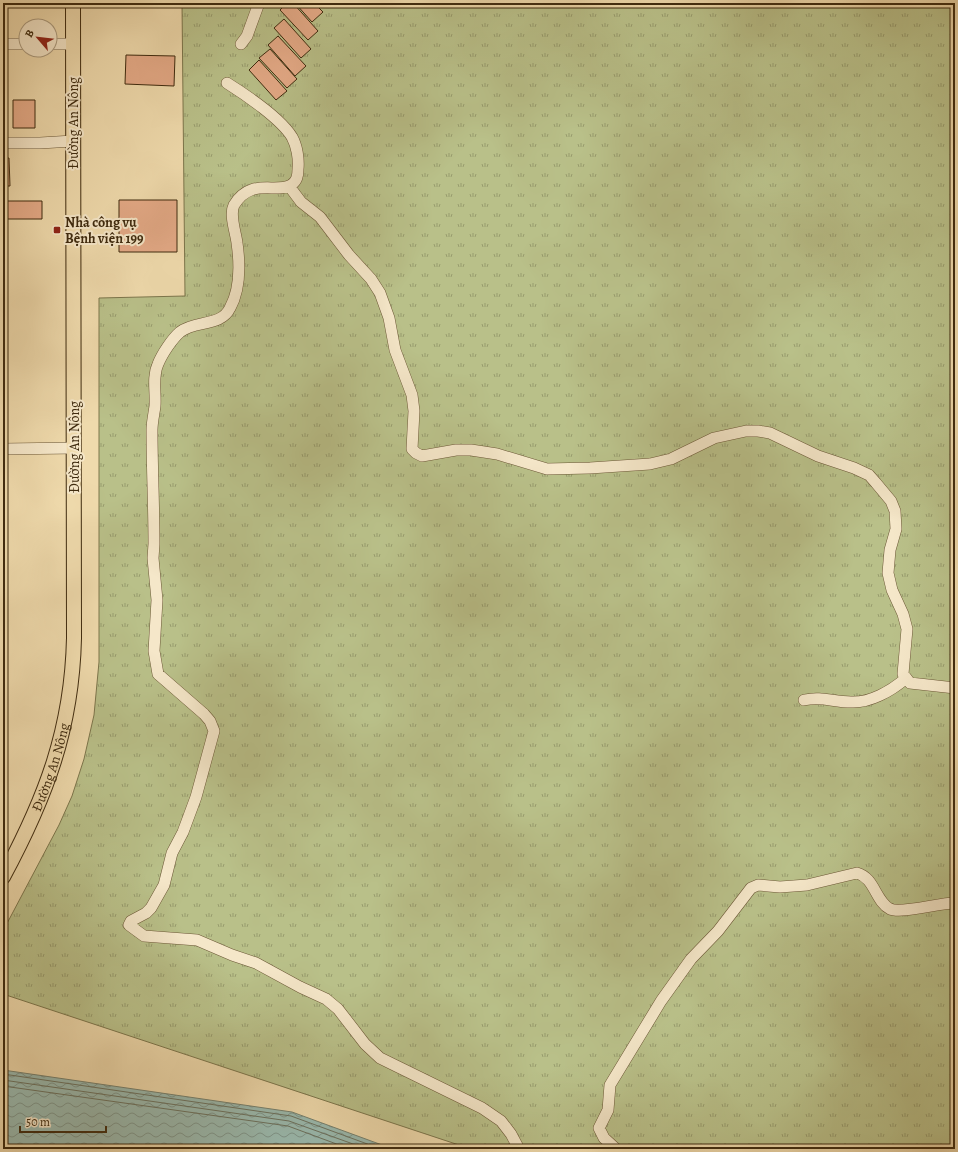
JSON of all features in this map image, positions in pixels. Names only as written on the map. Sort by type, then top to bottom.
[{"type":"main road","name":"Đường An Nông","points":[[3,877],[31,821],[48,781],[61,741],[69,702],[74,638],[73,3]]},
{"type":"street","points":[[241,44],[247,36],[260,3]]},
{"type":"street","points":[[3,44],[18,44]]},
{"type":"street","points":[[58,44],[73,44]]},
{"type":"street","points":[[227,83],[246,96],[285,128],[292,137],[297,148],[299,166],[295,182],[289,186],[256,188],[248,192],[234,206],[233,214],[238,245],[238,277],[236,294],[231,307],[222,319],[194,325],[180,332],[163,354],[155,373],[155,406],[152,429],[154,538],[152,558],[157,600],[155,662],[158,674],[204,714],[210,721],[214,732],[196,796],[183,832],[172,853],[164,885],[151,908],[146,913],[130,921],[129,926],[144,936],[197,940],[232,955],[256,963],[300,987],[326,999],[338,1009],[365,1044],[380,1058],[482,1108],[501,1121],[519,1149]]},
{"type":"street","points":[[3,143],[73,141]]},
{"type":"street","points":[[289,186],[301,202],[320,217],[349,255],[371,279],[380,293],[389,318],[395,350],[412,395],[414,411],[412,449],[416,453],[422,456],[429,456],[456,450],[471,450],[497,454],[546,469],[590,468],[650,464],[671,459],[714,438],[746,431],[758,431],[774,434],[818,456],[841,463],[869,476],[890,501],[897,520],[896,530],[890,550],[888,573],[892,590],[903,614],[907,629],[903,674],[905,679],[910,683],[955,688]]},
{"type":"street","points":[[3,448],[74,448]]},
{"type":"street","points":[[804,700],[817,698],[859,702],[872,698],[895,687],[905,679]]},
{"type":"street","points":[[616,1149],[604,1138],[598,1128],[608,1110],[610,1085],[676,979],[698,950],[718,931],[751,888],[758,885],[780,887],[806,885],[857,873],[868,880],[882,901],[891,909],[899,911],[932,905],[955,903]]},
{"type":"green space","points":[[182,3],[955,3],[955,1149],[471,1149],[3,994],[3,931],[59,825],[72,796],[84,759],[94,715],[99,662],[99,298],[185,296]]},
{"type":"water","points":[[3,1070],[292,1112],[393,1149],[3,1149]]},
{"type":"building","points":[[148,3],[176,3],[176,5],[148,5]]},
{"type":"building","points":[[287,3],[293,3],[318,31],[308,40],[280,10]]},
{"type":"building","points":[[295,3],[314,3],[323,12],[312,22]]},
{"type":"building","points":[[284,19],[311,49],[301,58],[274,28]]},
{"type":"building","points":[[278,36],[306,66],[295,76],[268,45]]},
{"type":"building","points":[[270,49],[297,79],[287,88],[259,58]]},
{"type":"building","points":[[126,55],[175,56],[174,86],[125,84]]},
{"type":"building","points":[[259,60],[287,91],[276,100],[249,70]]},
{"type":"building","points":[[13,100],[35,100],[35,128],[13,128]]},
{"type":"building","points":[[3,158],[9,158],[10,186],[3,186]]},
{"type":"building","points":[[119,200],[177,200],[177,252],[119,252]]},
{"type":"building","points":[[3,201],[42,201],[42,219],[3,219]]},
{"type":"place","name":"Nhà công vụ Bệnh viện 199","points":[[57,230]]}]
